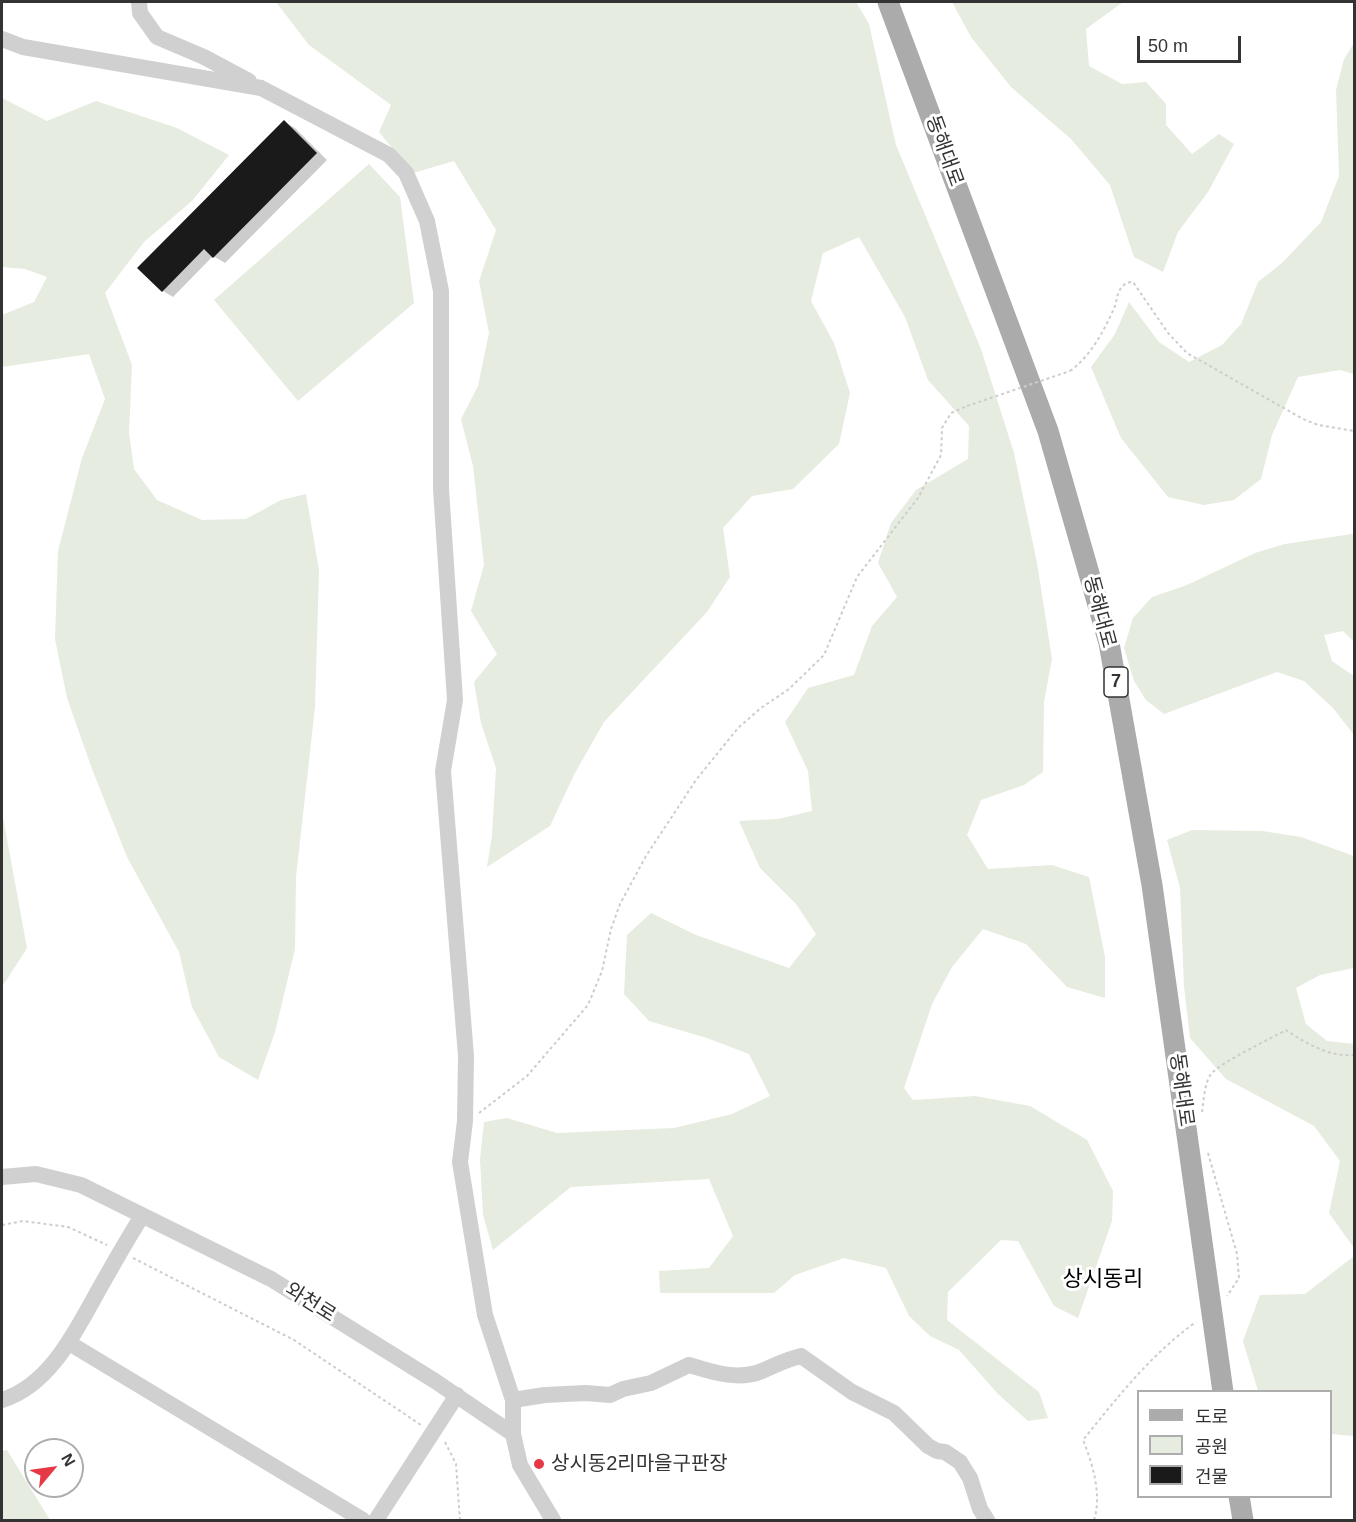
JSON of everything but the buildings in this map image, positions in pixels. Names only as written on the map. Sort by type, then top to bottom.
[{"type":"main road","name":"동해대로","points":[[888,2],[1048,431],[1109,644],[1152,885],[1223,1390]]},
{"type":"main road","points":[[1239,1498],[1244,1521]]},
{"type":"street","points":[[139,2],[140,13],[157,37],[204,57],[389,155],[406,173],[427,221],[441,291],[441,489],[455,700],[443,771],[466,1056],[465,1121],[460,1162],[485,1315],[513,1400],[513,1434],[520,1465],[553,1521]]},
{"type":"street","points":[[2,39],[23,47],[261,88]]},
{"type":"street","name":"와천로","points":[[2,1177],[36,1174],[81,1185],[271,1280],[456,1395],[513,1434]]},
{"type":"street","points":[[2,1400],[17,1395],[44,1373],[69,1343],[142,1216]]},
{"type":"street","points":[[69,1343],[363,1521]]},
{"type":"street","points":[[513,1400],[545,1395],[586,1393],[610,1395],[623,1389],[651,1383],[689,1365],[733,1376],[759,1372],[788,1359],[801,1356],[852,1392],[894,1413],[927,1446],[945,1452],[960,1462],[970,1478],[980,1509],[987,1521]]},
{"type":"street","points":[[376,1521],[456,1395]]},
{"type":"path","points":[[465,1121],[485,1110],[527,1076],[588,1005],[602,972],[611,929],[620,904],[646,856],[696,780],[738,728],[761,708],[789,689],[824,655],[857,577],[918,498],[937,464],[941,455],[942,428],[951,413],[1070,370],[1091,349],[1099,337],[1115,305],[1120,289],[1127,283],[1133,282],[1168,333],[1187,353],[1303,419],[1318,425],[1354,431]]},
{"type":"path","points":[[2,1225],[23,1221],[68,1227],[294,1340],[448,1444],[456,1464],[460,1521]]},
{"type":"green space","points":[[276,2],[856,2],[869,24],[896,145],[981,349],[1014,453],[1037,563],[1052,659],[1044,702],[1043,772],[1024,785],[981,800],[967,835],[988,869],[1052,865],[1089,877],[1105,957],[1105,998],[1067,987],[1026,944],[983,929],[952,967],[932,1004],[904,1088],[913,1100],[975,1096],[1030,1106],[1087,1140],[1113,1191],[1112,1221],[1078,1318],[1054,1306],[1018,1241],[1001,1240],[948,1292],[947,1320],[1039,1392],[1048,1418],[1028,1421],[998,1394],[959,1350],[930,1336],[909,1316],[886,1268],[844,1258],[795,1275],[774,1293],[660,1293],[659,1271],[709,1268],[733,1236],[709,1179],[571,1187],[493,1250],[483,1215],[480,1159],[484,1122],[507,1118],[557,1133],[674,1128],[732,1114],[770,1096],[749,1054],[707,1038],[649,1021],[624,994],[627,935],[651,913],[696,935],[789,968],[816,934],[796,904],[760,868],[739,821],[778,819],[812,811],[808,771],[785,722],[808,688],[854,675],[872,626],[897,597],[878,563],[891,523],[916,490],[968,459],[969,426],[928,380],[905,317],[859,237],[823,253],[811,301],[834,343],[850,393],[839,444],[793,489],[752,496],[723,528],[730,577],[707,612],[604,722],[575,773],[550,826],[487,867],[492,835],[496,768],[481,723],[474,682],[497,654],[471,611],[484,565],[473,466],[461,419],[478,386],[489,333],[479,281],[496,230],[454,161],[413,173],[379,132],[391,105],[309,45]]},
{"type":"green space","points":[[952,2],[1123,2],[1086,29],[1089,66],[1122,84],[1146,82],[1166,104],[1166,125],[1192,154],[1219,134],[1234,144],[1208,192],[1178,232],[1163,272],[1134,257],[1110,185],[1071,139],[1011,87],[971,37]]},
{"type":"green space","points":[[1354,43],[1354,374],[1340,370],[1298,377],[1272,435],[1261,479],[1234,500],[1204,505],[1168,497],[1121,438],[1091,367],[1115,334],[1129,302],[1159,342],[1189,362],[1222,345],[1241,324],[1258,282],[1282,263],[1321,222],[1339,176],[1336,90],[1344,59]]},
{"type":"green space","points":[[2,98],[47,121],[96,101],[177,128],[229,155],[192,201],[144,242],[105,293],[132,365],[129,433],[134,469],[157,500],[202,520],[246,519],[281,500],[306,494],[319,570],[315,707],[296,877],[295,949],[275,1032],[258,1080],[219,1057],[192,1007],[179,952],[127,857],[67,698],[55,639],[58,551],[82,458],[105,399],[89,354],[2,367],[2,315],[34,302],[47,277],[25,269],[2,267]]},
{"type":"green space","points":[[369,164],[400,197],[414,303],[298,401],[214,300]]},
{"type":"green space","points":[[1352,534],[1354,536],[1354,642],[1343,631],[1324,635],[1332,661],[1354,676],[1354,735],[1333,708],[1304,681],[1277,672],[1164,714],[1146,700],[1134,681],[1124,648],[1133,618],[1152,597],[1187,585],[1255,553],[1285,544]]},
{"type":"green space","points":[[2,812],[27,948],[4,984],[2,983]]},
{"type":"green space","points":[[1192,830],[1262,831],[1301,837],[1354,856],[1354,968],[1320,975],[1296,988],[1306,1024],[1327,1041],[1354,1044],[1354,1248],[1329,1213],[1340,1161],[1314,1126],[1226,1079],[1190,1038],[1184,986],[1180,888],[1167,840]]},
{"type":"green space","points":[[1354,1256],[1354,1436],[1332,1434],[1332,1390],[1258,1390],[1243,1341],[1260,1295],[1305,1294]]},
{"type":"green space","points":[[7,1450],[24,1478],[24,1498],[36,1498],[50,1520],[2,1520],[2,1451]]},
{"type":"place","name":"상시동2리마을구판장","points":[[539,1464]]},
{"type":"district","name":"상시동리","points":[[1103,1280]]}]
